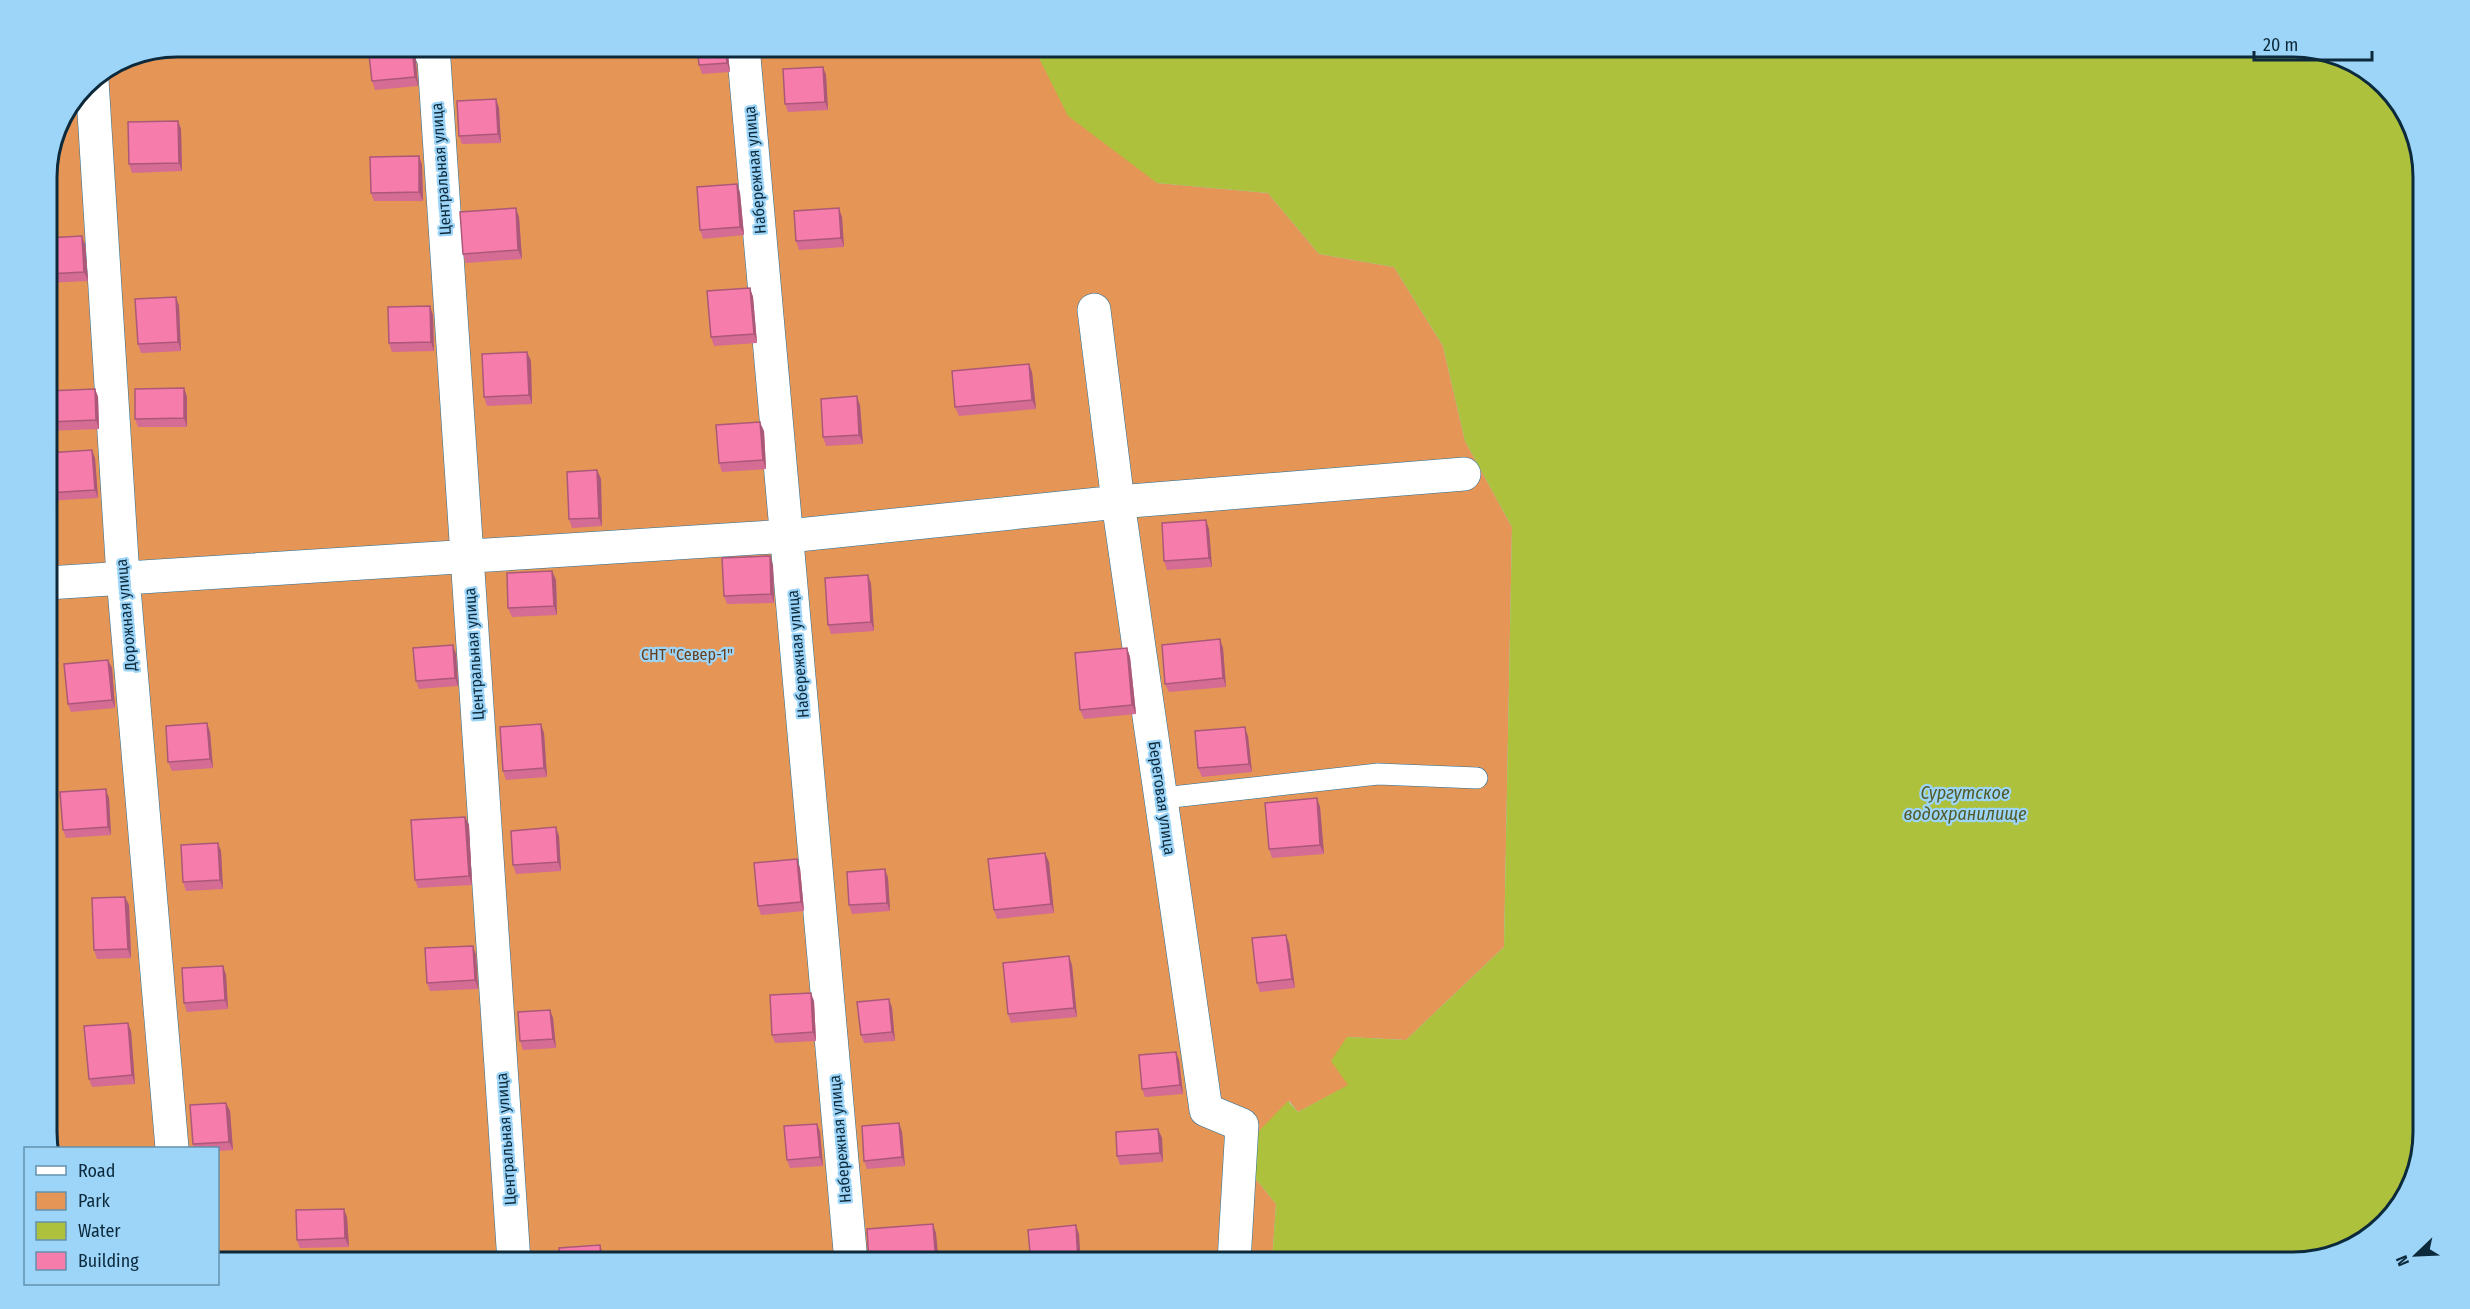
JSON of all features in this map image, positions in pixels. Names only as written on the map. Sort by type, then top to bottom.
[{"type":"street","name":"Центральная улица","points":[[433,57],[513,1252]]},
{"type":"street","name":"Набережная улица","points":[[744,57],[850,1252]]},
{"type":"street","name":"Дорожная улица","points":[[93,92],[123,577],[172,1147]]},
{"type":"street","name":"Береговая улица","points":[[1094,309],[1118,502],[1163,798],[1206,1110],[1242,1125],[1235,1252]]},
{"type":"street","points":[[57,582],[788,536],[1118,502],[1464,474]]},
{"type":"lane","points":[[1163,798],[1378,774],[1477,778]]},
{"type":"green space","name":"СНТ \"Север-1\"","points":[[169,57],[1040,57],[1040,60],[1157,183],[1268,193],[1319,254],[1394,267],[1443,346],[1465,441],[1512,527],[1504,947],[1406,1040],[1347,1037],[1349,1085],[1298,1112],[1289,1101],[1251,1173],[1276,1204],[1273,1252],[219,1252],[219,1147],[58,1147],[57,169],[66,131],[77,110],[87,98],[110,77],[131,66]]},
{"type":"water","name":"Сургутское водохранилище","points":[[1040,57],[2294,57],[2332,63],[2360,77],[2372,87],[2393,110],[2401,124],[2411,153],[2413,169],[2413,1132],[2412,1148],[2404,1178],[2393,1199],[2383,1211],[2360,1232],[2346,1240],[2324,1248],[2294,1252],[1273,1252],[1276,1204],[1251,1173],[1259,1131],[1288,1101],[1298,1112],[1348,1085],[1331,1061],[1347,1037],[1406,1040],[1504,947],[1512,527],[1465,441],[1443,346],[1394,267],[1319,254],[1268,193],[1157,183],[1068,116]]},
{"type":"building","points":[[369,57],[413,57],[415,77],[372,81]]},
{"type":"building","points":[[698,57],[726,57],[727,63],[699,65]]},
{"type":"building","points":[[823,67],[825,102],[785,104],[783,69]]},
{"type":"building","points":[[496,99],[498,134],[459,136],[457,101]]},
{"type":"building","points":[[178,121],[179,163],[129,164],[128,122]]},
{"type":"building","points":[[419,156],[419,192],[371,193],[370,157]]},
{"type":"building","points":[[737,184],[740,227],[700,230],[697,187]]},
{"type":"building","points":[[516,208],[518,250],[463,254],[460,212]]},
{"type":"building","points":[[839,208],[841,238],[796,241],[794,211]]},
{"type":"building","points":[[82,236],[84,272],[57,273],[57,237]]},
{"type":"building","points":[[750,288],[754,334],[711,337],[707,291]]},
{"type":"building","points":[[176,297],[178,342],[138,344],[135,299]]},
{"type":"building","points":[[430,306],[431,342],[389,343],[388,307]]},
{"type":"building","points":[[527,352],[529,395],[484,397],[482,354]]},
{"type":"building","points":[[1029,364],[1032,400],[955,407],[952,371]]},
{"type":"building","points":[[184,388],[184,418],[135,419],[135,389]]},
{"type":"building","points":[[95,389],[96,420],[57,422],[57,391]]},
{"type":"building","points":[[857,396],[859,435],[823,437],[821,399]]},
{"type":"building","points":[[760,422],[763,460],[719,463],[716,425]]},
{"type":"building","points":[[92,450],[95,490],[57,492],[57,452]]},
{"type":"building","points":[[597,470],[599,518],[569,519],[567,472]]},
{"type":"building","points":[[1206,520],[1209,558],[1164,561],[1162,523]]},
{"type":"building","points":[[770,556],[771,594],[724,596],[722,558]]},
{"type":"building","points":[[552,571],[554,606],[508,608],[507,573]]},
{"type":"building","points":[[868,575],[871,622],[828,625],[825,578]]},
{"type":"building","points":[[1220,639],[1223,678],[1165,684],[1162,645]]},
{"type":"building","points":[[453,645],[455,678],[416,681],[413,648]]},
{"type":"building","points":[[1127,648],[1132,705],[1080,710],[1075,653]]},
{"type":"building","points":[[108,660],[112,700],[68,704],[64,664]]},
{"type":"building","points":[[207,723],[210,759],[168,762],[166,726]]},
{"type":"building","points":[[541,724],[544,768],[503,771],[500,727]]},
{"type":"building","points":[[1245,727],[1249,764],[1198,768],[1195,731]]},
{"type":"building","points":[[106,789],[108,827],[63,830],[60,792]]},
{"type":"building","points":[[1317,798],[1320,845],[1269,849],[1265,803]]},
{"type":"building","points":[[465,817],[469,876],[415,880],[411,820]]},
{"type":"building","points":[[556,827],[558,862],[513,865],[511,831]]},
{"type":"building","points":[[218,843],[220,880],[183,882],[181,845]]},
{"type":"building","points":[[1045,853],[1051,904],[994,910],[988,859]]},
{"type":"building","points":[[797,859],[801,902],[758,906],[754,863]]},
{"type":"building","points":[[885,869],[887,903],[849,905],[847,872]]},
{"type":"building","points":[[125,897],[128,949],[94,950],[92,898]]},
{"type":"building","points":[[1286,935],[1292,979],[1257,983],[1252,938]]},
{"type":"building","points":[[473,946],[475,980],[427,983],[425,948]]},
{"type":"building","points":[[1069,956],[1074,1008],[1008,1014],[1003,963]]},
{"type":"building","points":[[223,966],[225,1000],[184,1003],[182,968]]},
{"type":"building","points":[[811,993],[813,1032],[772,1035],[770,995]]},
{"type":"building","points":[[889,999],[892,1032],[861,1035],[857,1002]]},
{"type":"building","points":[[550,1010],[553,1039],[520,1041],[518,1012]]},
{"type":"building","points":[[128,1023],[132,1075],[89,1079],[84,1026]]},
{"type":"building","points":[[1176,1052],[1180,1085],[1142,1089],[1139,1055]]},
{"type":"building","points":[[226,1103],[229,1142],[193,1144],[190,1105]]},
{"type":"building","points":[[899,1123],[902,1157],[864,1161],[862,1126]]},
{"type":"building","points":[[817,1124],[820,1157],[787,1160],[784,1126]]},
{"type":"building","points":[[1158,1129],[1160,1153],[1117,1156],[1116,1132]]},
{"type":"building","points":[[344,1209],[345,1238],[297,1240],[296,1210]]},
{"type":"building","points":[[933,1224],[935,1252],[868,1252],[867,1229]]},
{"type":"building","points":[[1076,1225],[1077,1252],[1030,1252],[1028,1230]]},
{"type":"building","points":[[600,1245],[600,1252],[559,1252],[559,1248]]}]
